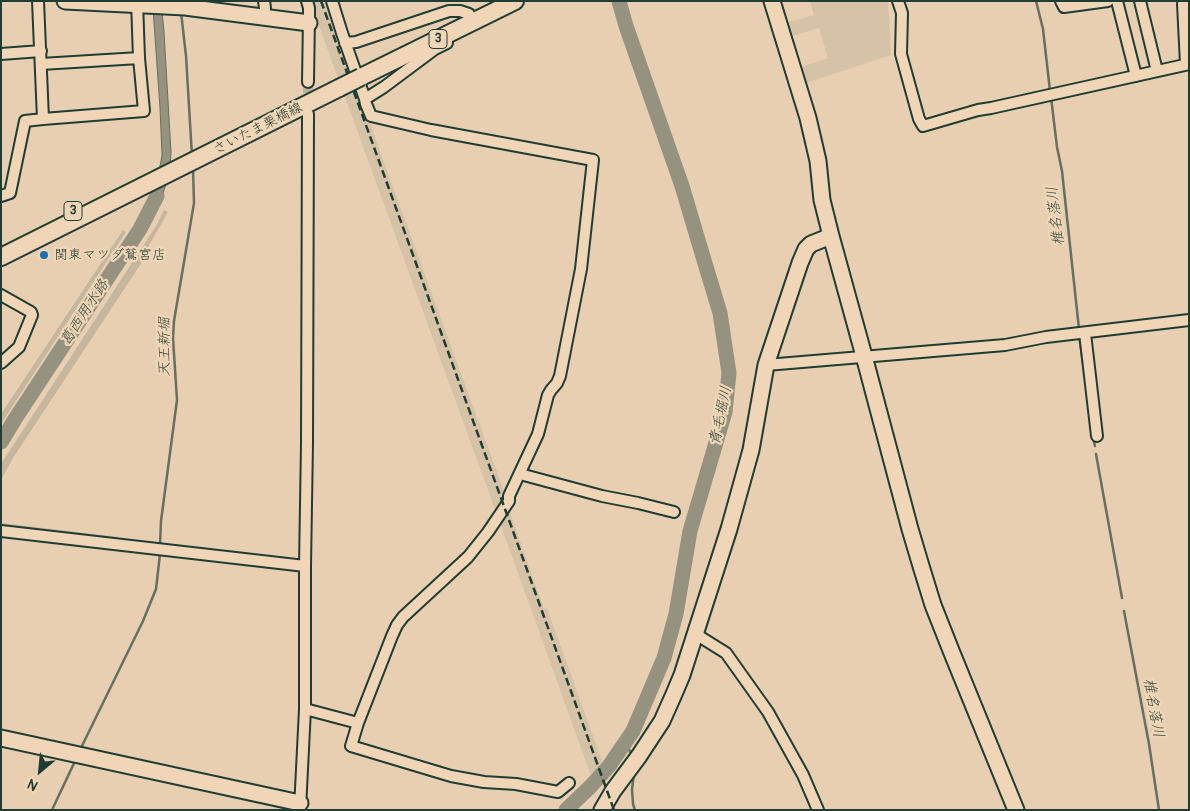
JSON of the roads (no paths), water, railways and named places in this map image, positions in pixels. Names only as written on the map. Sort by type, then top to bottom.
[{"type":"main road","name":"さいたま栗橋線","points":[[477,15],[494,1]]},
{"type":"main road","name":"さいたま栗橋線","points":[[1,257],[144,180],[477,15],[515,1]]},
{"type":"main road","name":"さいたま栗橋線","points":[[1,247],[41,229],[71,212],[144,180]]},
{"type":"street","points":[[38,1],[43,119]]},
{"type":"street","points":[[65,1],[217,6],[264,17],[309,23]]},
{"type":"street","points":[[264,1],[264,17]]},
{"type":"street","points":[[307,1],[309,8],[308,82]]},
{"type":"street","points":[[332,1],[371,116],[431,130],[593,160],[580,269],[560,376],[548,395],[538,434],[509,496],[509,501],[488,532],[468,557],[403,617],[397,625],[358,722],[351,746],[451,776],[484,782],[516,784],[558,792],[569,783]]},
{"type":"street","points":[[772,1],[808,118],[818,161],[822,200],[830,236],[910,529],[933,605],[1016,810]]},
{"type":"street","points":[[898,1],[902,13],[901,54],[923,126],[978,110],[1187,64],[1183,4],[1189,3]]},
{"type":"street","points":[[1061,1],[1064,7],[1108,1]]},
{"type":"street","points":[[1117,1],[1136,76]]},
{"type":"street","points":[[1140,1],[1156,71]]},
{"type":"street","points":[[1,196],[10,193],[25,121],[144,111],[139,58],[158,5]]},
{"type":"street","points":[[345,43],[356,42],[449,12],[460,10],[477,15],[479,25],[435,49],[366,99]]},
{"type":"street","points":[[1,54],[41,52]]},
{"type":"street","points":[[41,64],[139,58]]},
{"type":"street","points":[[1,738],[300,806],[305,709],[308,114]]},
{"type":"street","points":[[602,810],[662,721],[682,674],[729,528],[751,450],[766,365],[800,263],[806,249],[811,244],[830,236]]},
{"type":"street","points":[[1,295],[31,312],[32,315],[19,347],[1,363]]},
{"type":"street","points":[[766,365],[1005,345],[1046,337],[1189,320]]},
{"type":"street","points":[[1085,333],[1098,436]]},
{"type":"street","points":[[520,474],[602,496],[638,502],[674,512]]},
{"type":"street","points":[[1,531],[305,566]]},
{"type":"street","points":[[694,633],[726,653],[768,712],[803,775],[818,810]]},
{"type":"street","points":[[305,709],[358,722]]},
{"type":"waterway","name":"青毛堀川","points":[[566,810],[609,766],[633,731],[664,658],[676,614],[690,531],[725,412],[729,373],[720,313],[682,186],[619,1]]},
{"type":"waterway","name":"椎名落川","points":[[1036,1],[1043,29],[1050,91]]},
{"type":"waterway","name":"天王新堀","points":[[181,12],[186,56],[192,156]]},
{"type":"waterway","name":"椎名落川","points":[[1051,97],[1062,171],[1079,329]]},
{"type":"waterway","name":"天王新堀","points":[[160,545],[161,521],[177,400],[173,338],[174,321],[194,203],[193,169]]},
{"type":"waterway","name":"葛西用水路","points":[[1,442],[140,229],[157,196]]},
{"type":"waterway","name":"椎名落川","points":[[1079,335],[1087,391]]},
{"type":"waterway","name":"椎名落川","points":[[1094,442],[1095,446]]},
{"type":"waterway","name":"椎名落川","points":[[1096,454],[1122,598]]},
{"type":"waterway","name":"天王新堀","points":[[80,750],[143,621],[156,589],[160,554]]},
{"type":"waterway","name":"椎名落川","points":[[1124,611],[1149,744],[1159,810]]},
{"type":"waterway","points":[[626,741],[632,757]]},
{"type":"waterway","name":"天王新堀","points":[[52,810],[76,759]]},
{"type":"waterway","points":[[634,774],[632,789],[635,810]]},
{"type":"tunnel","points":[[308,82],[308,108]]},
{"type":"railway","points":[[321,1],[614,810]]},
{"type":"place","name":"関東マツダ鷲宮店","points":[[44,255]]}]
